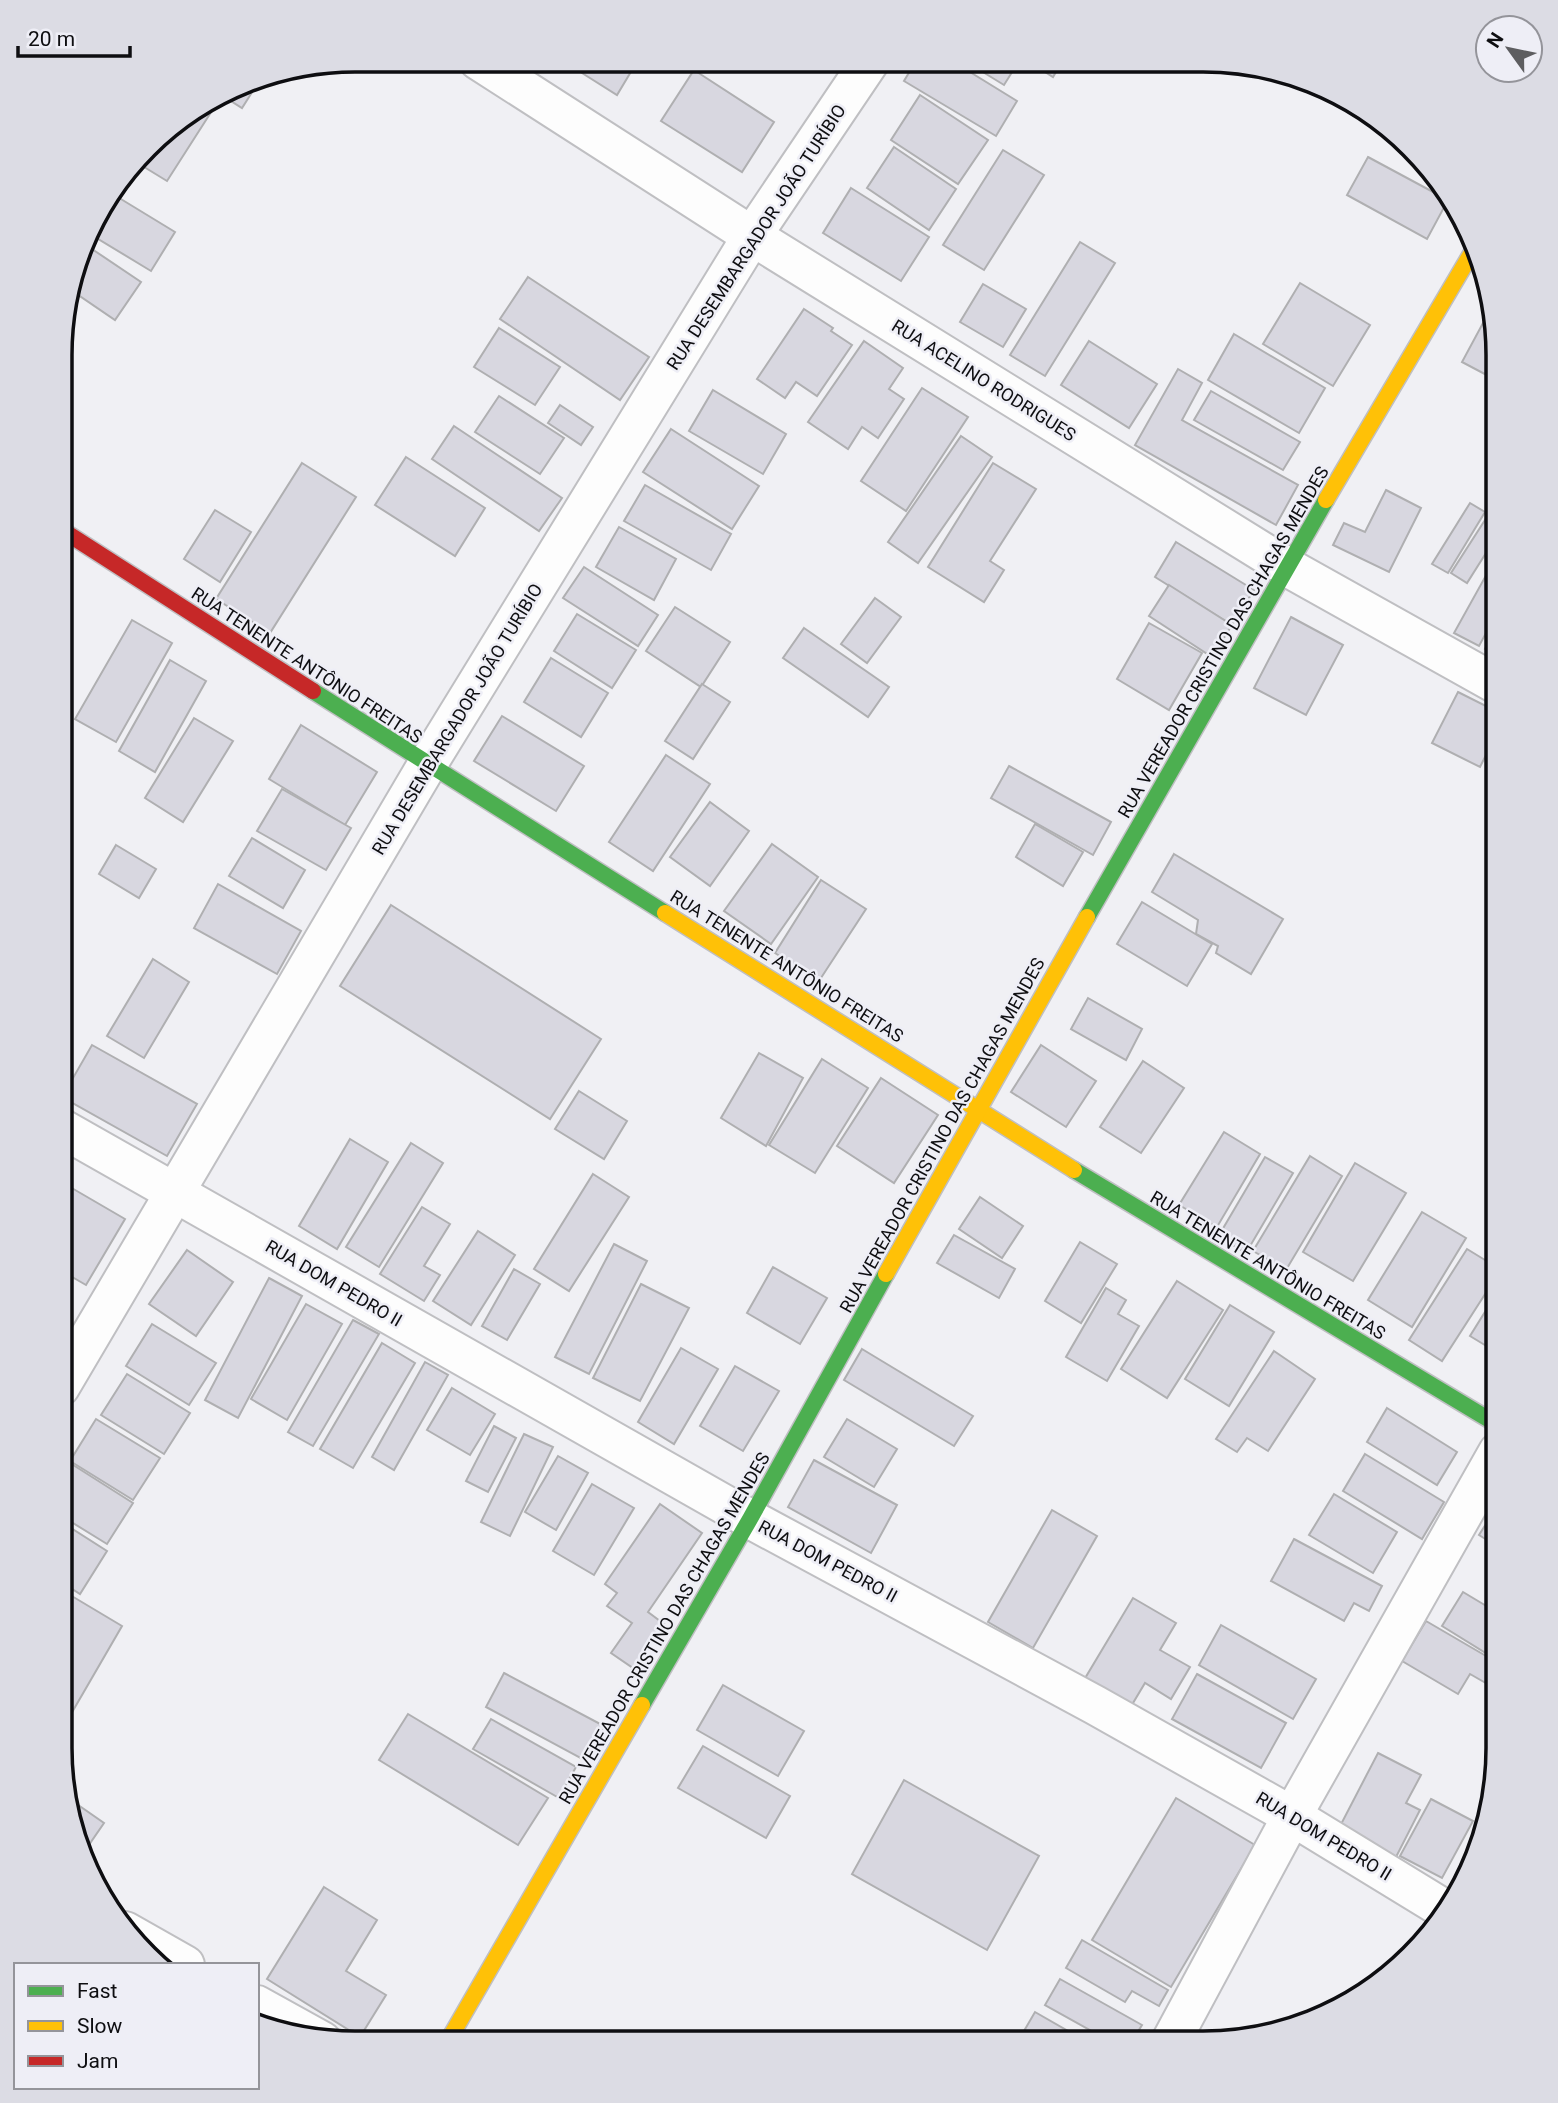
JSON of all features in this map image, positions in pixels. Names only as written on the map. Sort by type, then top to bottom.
[{"type":"street","name":"RUA ACELINO RODRIGUES","points":[[497,72],[752,236],[1287,567],[1486,678]]},
{"type":"street","name":"RUA DESEMBARGADOR JOÃO TURÍBIO","points":[[72,1367],[427,765],[752,236],[863,72]]},
{"type":"street","name":"RUA VEREADOR CRISTINO DAS CHAGAS MENDES","points":[[453,2031],[750,1519],[978,1108],[1287,567],[1469,258]]},
{"type":"street","name":"RUA TENENTE ANTÔNIO FREITAS","points":[[72,536],[427,765],[1116,1197],[1486,1418]]},
{"type":"street","name":"RUA DOM PEDRO II","points":[[72,1134],[750,1519],[1095,1705],[1292,1815],[1439,1906]]},
{"type":"street","points":[[1176,2031],[1292,1815],[1486,1473]]},
{"type":"street","points":[[155,1948],[181,1963]]},
{"type":"street","points":[[259,2006],[292,2024]]},
{"type":"building","points":[[583,72],[631,72],[617,95]]},
{"type":"building","points":[[693,72],[697,72],[774,122],[742,172],[661,121]]},
{"type":"building","points":[[909,72],[970,72],[1017,101],[996,136],[904,81]]},
{"type":"building","points":[[983,72],[1012,72],[1004,85]]},
{"type":"building","points":[[253,91],[242,108],[231,101]]},
{"type":"building","points":[[920,95],[988,140],[958,184],[891,140]]},
{"type":"building","points":[[212,110],[167,181],[143,167],[182,130]]},
{"type":"building","points":[[894,147],[956,189],[929,230],[867,188]]},
{"type":"building","points":[[1003,150],[1044,175],[984,270],[943,245]]},
{"type":"building","points":[[1368,157],[1437,194],[1444,207],[1427,239],[1347,195]]},
{"type":"building","points":[[851,188],[929,237],[901,281],[823,233]]},
{"type":"building","points":[[119,198],[175,232],[151,271],[97,238]]},
{"type":"building","points":[[1080,242],[1115,263],[1045,376],[1010,355]]},
{"type":"building","points":[[92,249],[141,282],[115,320],[78,295]]},
{"type":"building","points":[[528,277],[649,357],[620,400],[500,319]]},
{"type":"building","points":[[1300,283],[1370,325],[1333,386],[1263,344]]},
{"type":"building","points":[[983,284],[1026,309],[1003,347],[960,322]]},
{"type":"building","points":[[804,309],[833,328],[831,331],[852,345],[817,396],[796,382],[785,398],[757,379]]},
{"type":"building","points":[[1483,323],[1485,324],[1486,375],[1462,362]]},
{"type":"building","points":[[499,328],[560,367],[535,405],[474,367]]},
{"type":"building","points":[[1234,334],[1325,388],[1299,433],[1208,380]]},
{"type":"building","points":[[864,341],[903,368],[889,389],[904,399],[878,438],[862,427],[848,449],[808,422]]},
{"type":"building","points":[[1089,341],[1157,384],[1129,428],[1061,385]]},
{"type":"building","points":[[1178,369],[1202,383],[1182,420],[1298,485],[1276,525],[1135,445]]},
{"type":"building","points":[[922,388],[968,417],[906,511],[861,481]]},
{"type":"building","points":[[713,390],[786,434],[763,474],[689,431]]},
{"type":"building","points":[[1211,391],[1300,442],[1283,470],[1194,420]]},
{"type":"building","points":[[499,396],[564,438],[540,474],[475,432]]},
{"type":"building","points":[[560,405],[593,427],[581,445],[548,423]]},
{"type":"building","points":[[454,426],[562,498],[539,531],[432,459]]},
{"type":"building","points":[[671,429],[759,486],[732,529],[643,472]]},
{"type":"building","points":[[961,436],[992,457],[918,563],[888,542]]},
{"type":"building","points":[[406,457],[485,508],[455,556],[375,505]]},
{"type":"building","points":[[302,463],[356,497],[270,633],[216,599]]},
{"type":"building","points":[[993,463],[1036,489],[990,561],[1004,570],[984,602],[928,567]]},
{"type":"building","points":[[645,485],[731,534],[711,570],[624,521]]},
{"type":"building","points":[[1386,490],[1421,508],[1389,572],[1333,545],[1344,523],[1365,532]]},
{"type":"building","points":[[1470,503],[1485,512],[1448,573],[1432,564]]},
{"type":"building","points":[[215,510],[251,532],[220,582],[184,559]]},
{"type":"building","points":[[1486,518],[1486,553],[1467,583],[1451,573]]},
{"type":"building","points":[[619,527],[676,559],[654,600],[596,567]]},
{"type":"building","points":[[1176,542],[1254,590],[1232,625],[1155,577]]},
{"type":"building","points":[[584,567],[658,615],[638,646],[563,598]]},
{"type":"building","points":[[1486,575],[1486,633],[1479,646],[1454,633]]},
{"type":"building","points":[[1169,585],[1232,625],[1212,657],[1149,616]]},
{"type":"building","points":[[875,598],[901,617],[867,663],[841,644]]},
{"type":"building","points":[[675,607],[730,642],[701,687],[646,651]]},
{"type":"building","points":[[577,614],[636,650],[612,688],[554,651]]},
{"type":"building","points":[[1291,617],[1343,645],[1306,715],[1254,688]]},
{"type":"building","points":[[132,620],[172,643],[116,742],[75,719]]},
{"type":"building","points":[[1149,623],[1202,653],[1169,710],[1117,679]]},
{"type":"building","points":[[804,628],[889,687],[868,717],[783,658]]},
{"type":"building","points":[[551,658],[608,693],[581,737],[524,702]]},
{"type":"building","points":[[170,660],[206,681],[155,772],[119,751]]},
{"type":"building","points":[[702,684],[730,702],[693,759],[665,741]]},
{"type":"building","points":[[1458,692],[1486,706],[1486,755],[1480,767],[1432,743]]},
{"type":"building","points":[[502,716],[584,766],[556,811],[474,761]]},
{"type":"building","points":[[194,718],[233,741],[183,822],[145,798]]},
{"type":"building","points":[[301,725],[377,772],[345,825],[269,779]]},
{"type":"building","points":[[666,755],[710,784],[653,871],[609,842]]},
{"type":"building","points":[[1009,766],[1111,822],[1093,855],[991,798]]},
{"type":"building","points":[[282,789],[351,828],[326,870],[257,831]]},
{"type":"building","points":[[710,802],[749,831],[710,886],[670,857]]},
{"type":"building","points":[[1035,824],[1083,852],[1063,886],[1016,857]]},
{"type":"building","points":[[252,838],[305,870],[283,908],[229,876]]},
{"type":"building","points":[[772,844],[818,877],[771,944],[724,911]]},
{"type":"building","points":[[116,845],[156,869],[139,898],[99,874]]},
{"type":"building","points":[[1174,854],[1283,919],[1251,974],[1216,953],[1218,946],[1196,934],[1198,920],[1152,892]]},
{"type":"building","points":[[821,880],[866,909],[819,981],[775,953]]},
{"type":"building","points":[[218,884],[301,931],[277,974],[194,928]]},
{"type":"building","points":[[1142,902],[1212,944],[1187,986],[1117,944]]},
{"type":"building","points":[[391,905],[601,1039],[550,1119],[340,986]]},
{"type":"building","points":[[153,959],[189,982],[144,1058],[107,1036]]},
{"type":"building","points":[[1088,998],[1142,1029],[1126,1060],[1071,1029]]},
{"type":"building","points":[[92,1045],[197,1104],[167,1156],[72,1103],[72,1080]]},
{"type":"building","points":[[1041,1045],[1096,1081],[1066,1127],[1011,1092]]},
{"type":"building","points":[[759,1053],[803,1078],[766,1146],[721,1118]]},
{"type":"building","points":[[822,1059],[868,1088],[815,1173],[769,1145]]},
{"type":"building","points":[[1143,1061],[1184,1088],[1141,1153],[1100,1127]]},
{"type":"building","points":[[881,1078],[938,1115],[894,1183],[837,1146]]},
{"type":"building","points":[[579,1091],[627,1121],[604,1159],[555,1129]]},
{"type":"building","points":[[1224,1132],[1260,1154],[1217,1227],[1179,1205]]},
{"type":"building","points":[[350,1139],[388,1162],[337,1249],[299,1226]]},
{"type":"building","points":[[411,1143],[443,1163],[379,1267],[346,1247]]},
{"type":"building","points":[[1310,1156],[1342,1176],[1286,1270],[1253,1251]]},
{"type":"building","points":[[1265,1157],[1293,1173],[1246,1253],[1218,1237]]},
{"type":"building","points":[[1355,1163],[1406,1193],[1353,1281],[1303,1252]]},
{"type":"building","points":[[593,1174],[629,1197],[569,1291],[534,1269]]},
{"type":"building","points":[[72,1188],[125,1219],[86,1285],[72,1277]]},
{"type":"building","points":[[980,1197],[1023,1226],[1002,1258],[959,1229]]},
{"type":"building","points":[[422,1207],[450,1224],[424,1266],[440,1275],[424,1301],[380,1274]]},
{"type":"building","points":[[1422,1212],[1466,1238],[1412,1327],[1368,1300]]},
{"type":"building","points":[[478,1231],[515,1255],[471,1325],[433,1301]]},
{"type":"building","points":[[954,1235],[1015,1269],[999,1298],[937,1263]]},
{"type":"building","points":[[1080,1242],[1117,1264],[1081,1323],[1045,1301]]},
{"type":"building","points":[[614,1244],[647,1261],[589,1374],[555,1357]]},
{"type":"building","points":[[1467,1249],[1486,1261],[1486,1293],[1442,1361],[1409,1340]]},
{"type":"building","points":[[187,1250],[233,1282],[196,1336],[149,1304]]},
{"type":"building","points":[[773,1267],[827,1298],[800,1344],[747,1313]]},
{"type":"building","points":[[514,1269],[540,1284],[507,1340],[482,1326]]},
{"type":"building","points":[[269,1278],[302,1296],[238,1418],[205,1400]]},
{"type":"building","points":[[1177,1281],[1223,1310],[1167,1398],[1121,1369]]},
{"type":"building","points":[[641,1284],[689,1308],[640,1401],[593,1378]]},
{"type":"building","points":[[1106,1288],[1126,1300],[1118,1314],[1139,1326],[1107,1381],[1066,1357]]},
{"type":"building","points":[[306,1304],[342,1324],[287,1420],[251,1399]]},
{"type":"building","points":[[1230,1305],[1274,1332],[1229,1406],[1185,1379]]},
{"type":"building","points":[[1486,1310],[1486,1346],[1470,1336]]},
{"type":"building","points":[[353,1320],[379,1334],[313,1446],[288,1432]]},
{"type":"building","points":[[152,1324],[216,1363],[189,1405],[126,1366]]},
{"type":"building","points":[[382,1343],[415,1363],[353,1468],[320,1449]]},
{"type":"building","points":[[681,1348],[718,1369],[674,1444],[638,1422]]},
{"type":"building","points":[[862,1349],[973,1416],[954,1446],[844,1380]]},
{"type":"building","points":[[1274,1351],[1315,1379],[1268,1451],[1247,1438],[1237,1452],[1216,1439]]},
{"type":"building","points":[[425,1362],[448,1375],[394,1470],[372,1457]]},
{"type":"building","points":[[735,1366],[779,1391],[743,1451],[700,1426]]},
{"type":"building","points":[[127,1374],[190,1413],[164,1454],[101,1415]]},
{"type":"building","points":[[452,1388],[495,1414],[470,1455],[427,1430]]},
{"type":"building","points":[[1387,1408],[1457,1452],[1437,1485],[1367,1442]]},
{"type":"building","points":[[96,1419],[160,1458],[133,1500],[72,1462],[72,1458]]},
{"type":"building","points":[[847,1419],[897,1449],[874,1487],[824,1457]]},
{"type":"building","points":[[494,1426],[516,1438],[488,1492],[466,1481]]},
{"type":"building","points":[[524,1434],[553,1447],[510,1536],[481,1522]]},
{"type":"building","points":[[1365,1454],[1444,1502],[1422,1539],[1343,1491]]},
{"type":"building","points":[[558,1456],[588,1473],[556,1530],[525,1512]]},
{"type":"building","points":[[814,1460],[897,1505],[871,1553],[788,1507]]},
{"type":"building","points":[[72,1464],[133,1503],[107,1544],[72,1522]]},
{"type":"building","points":[[592,1484],[634,1508],[594,1575],[553,1551]]},
{"type":"building","points":[[1334,1494],[1397,1532],[1373,1573],[1309,1535]]},
{"type":"building","points":[[660,1504],[702,1533],[648,1612],[664,1624],[633,1668],[611,1653],[632,1623],[607,1606],[617,1593],[605,1584]]},
{"type":"building","points":[[1052,1510],[1097,1536],[1033,1648],[988,1622]]},
{"type":"building","points":[[1486,1524],[1486,1539],[1479,1535]]},
{"type":"building","points":[[72,1529],[107,1551],[80,1594],[72,1589]]},
{"type":"building","points":[[1294,1539],[1382,1586],[1369,1611],[1354,1603],[1344,1621],[1271,1581]]},
{"type":"building","points":[[1463,1592],[1486,1606],[1486,1653],[1442,1626]]},
{"type":"building","points":[[72,1596],[122,1626],[72,1712]]},
{"type":"building","points":[[1133,1598],[1176,1623],[1160,1650],[1190,1667],[1171,1699],[1145,1683],[1127,1713],[1081,1685]]},
{"type":"building","points":[[1426,1621],[1486,1656],[1486,1683],[1470,1674],[1458,1694],[1402,1661]]},
{"type":"building","points":[[1221,1625],[1316,1679],[1293,1719],[1199,1665]]},
{"type":"building","points":[[504,1673],[604,1726],[586,1761],[486,1707]]},
{"type":"building","points":[[1197,1674],[1286,1723],[1261,1768],[1172,1719]]},
{"type":"building","points":[[723,1685],[804,1731],[778,1776],[697,1730]]},
{"type":"building","points":[[408,1714],[548,1798],[518,1845],[379,1760]]},
{"type":"building","points":[[491,1719],[576,1767],[559,1798],[473,1749]]},
{"type":"building","points":[[703,1746],[790,1796],[766,1838],[678,1788]]},
{"type":"building","points":[[1378,1753],[1421,1775],[1406,1803],[1420,1810],[1395,1859],[1338,1830]]},
{"type":"building","points":[[904,1780],[1039,1856],[987,1950],[852,1874]]},
{"type":"building","points":[[1176,1798],[1255,1845],[1171,1987],[1092,1940]]},
{"type":"building","points":[[1431,1799],[1473,1821],[1442,1878],[1400,1856]]},
{"type":"building","points":[[77,1804],[104,1823],[89,1845]]},
{"type":"building","points":[[324,1887],[377,1920],[346,1971],[386,1995],[364,2031],[350,2031],[267,1979]]},
{"type":"building","points":[[1082,1940],[1168,1990],[1159,2006],[1132,1991],[1125,2002],[1066,1968]]},
{"type":"building","points":[[1060,1979],[1142,2025],[1138,2031],[1092,2031],[1045,2005]]},
{"type":"building","points":[[1035,2012],[1068,2031],[1024,2031]]},
{"type":"traffic: fast","points":[[1087,917],[1326,500]]},
{"type":"traffic: fast","points":[[313,691],[665,913]]},
{"type":"traffic: fast","points":[[1074,1170],[1486,1418]]},
{"type":"traffic: fast","points":[[642,1705],[750,1519],[886,1274]]},
{"type":"traffic: slow","points":[[1326,500],[1469,258]]},
{"type":"traffic: slow","points":[[665,913],[1074,1170]]},
{"type":"traffic: slow","points":[[886,1274],[1087,917]]},
{"type":"traffic: slow","points":[[454,2031],[642,1705]]},
{"type":"traffic: jam","points":[[72,536],[313,691]]}]
